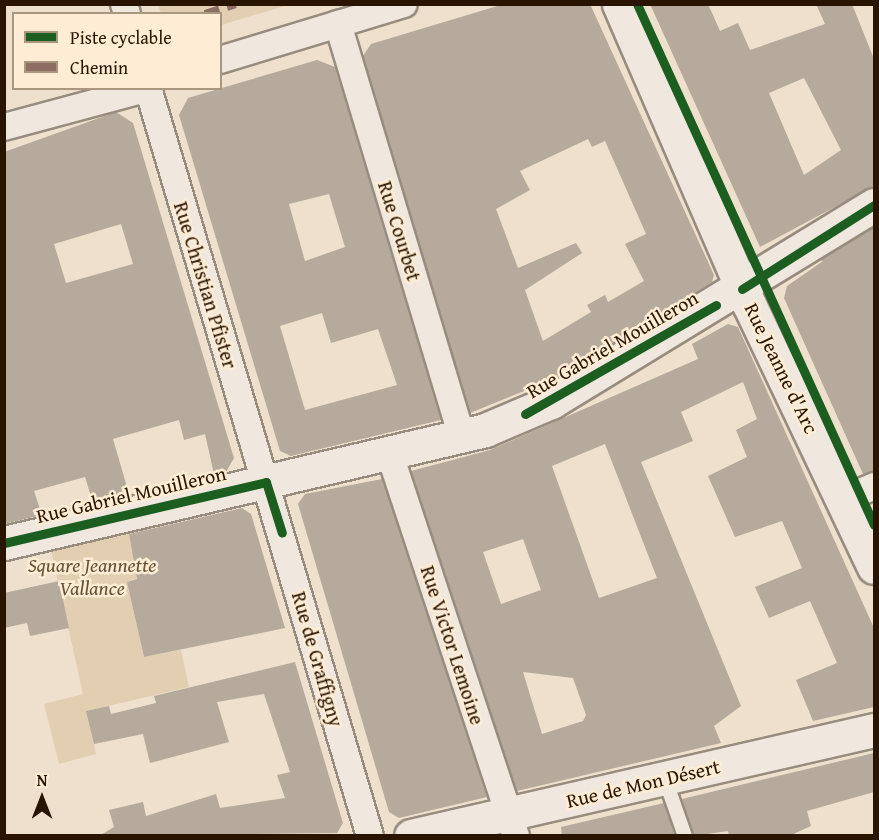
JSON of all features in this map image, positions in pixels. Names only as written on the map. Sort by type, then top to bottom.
[{"type":"main road","name":"Rue Jeanne d'Arc","points":[[619,4],[742,289],[864,491],[874,567]]},
{"type":"main road","name":"Rue Gabriel Mouilleron","points":[[4,543],[462,438],[551,402],[742,289],[874,205]]},
{"type":"main road","name":"Rue de Mon Désert","points":[[411,836],[512,825],[665,779],[874,730]]},
{"type":"street","points":[[222,59],[404,4]]},
{"type":"street","name":"Rue Courbet","points":[[338,24],[462,438]]},
{"type":"street","points":[[4,127],[144,90]]},
{"type":"street","name":"Rue Christian Pfister","points":[[148,90],[266,482]]},
{"type":"street","name":"Rue Victor Lemoine","points":[[390,455],[512,825]]},
{"type":"street","name":"Rue de Graffigny","points":[[266,482],[370,836]]},
{"type":"lane","points":[[665,779],[686,836]]},
{"type":"green space","points":[[158,4],[288,5],[222,25],[222,12],[161,12]]},
{"type":"green space","name":"Square Jeannette Vallance","points":[[129,534],[137,578],[127,582],[144,657],[181,650],[189,687],[87,711],[96,754],[59,764],[44,704],[83,694],[51,550]]},
{"type":"building","points":[[504,4],[590,4],[714,275],[712,282],[549,381],[470,413],[363,56],[371,44]],"holes":[[[588,139],[592,147],[605,141],[646,234],[625,244],[644,281],[608,302],[605,295],[587,305],[591,312],[543,341],[525,290],[582,253],[576,243],[518,268],[496,209],[530,190],[520,171]]]},
{"type":"building","points":[[650,4],[708,4],[720,31],[738,23],[750,50],[825,24],[816,4],[852,4],[874,59],[874,186],[760,247]],"holes":[[[804,78],[841,150],[804,175],[769,93]]]},
{"type":"building","points":[[317,60],[335,67],[441,420],[291,456],[280,451],[179,115],[188,98],[222,90],[222,88]],"holes":[[[329,194],[345,247],[305,261],[289,204]],[[322,313],[331,343],[378,329],[397,385],[305,410],[280,326]]]},
{"type":"building","points":[[116,112],[133,123],[234,458],[226,472],[214,474],[205,434],[184,440],[179,420],[113,439],[129,494],[93,503],[85,477],[34,491],[42,515],[4,524],[4,152]],"holes":[[[121,224],[133,264],[66,283],[54,244]]]},
{"type":"building","points":[[874,227],[874,471],[863,474],[784,298],[787,286],[823,261],[819,260]]},
{"type":"building","points":[[728,324],[738,327],[874,628],[874,707],[813,721],[796,680],[837,663],[810,601],[769,618],[755,587],[802,568],[782,521],[735,537],[708,476],[747,457],[736,430],[757,419],[743,382],[681,412],[693,441],[641,462],[741,706],[714,726],[721,743],[517,791],[411,471],[490,450],[698,359],[692,344]],"holes":[[[605,444],[657,578],[599,598],[552,466]],[[523,539],[541,590],[501,604],[483,552]],[[523,672],[573,678],[586,715],[583,721],[542,734]]]},
{"type":"building","points":[[382,479],[487,797],[399,818],[389,812],[298,504],[305,494]]},
{"type":"building","points":[[242,508],[251,514],[285,628],[144,657],[127,582],[137,579],[129,534]]},
{"type":"building","points":[[59,581],[69,628],[30,636],[27,623],[4,628],[4,593]]},
{"type":"building","points":[[295,662],[343,823],[337,833],[99,836],[114,827],[109,810],[143,802],[146,816],[216,794],[220,808],[285,798],[277,775],[290,772],[264,694],[217,702],[229,742],[150,763],[143,734],[94,744],[86,711],[109,706],[111,714],[156,703],[154,696]]},
{"type":"building","points":[[874,753],[874,792],[807,811],[811,826],[789,836],[729,836],[728,831],[694,836],[682,799]]},
{"type":"building","points":[[664,803],[675,836],[562,836],[561,827]]},
{"type":"marked path","points":[[211,12],[235,4]]},
{"type":"cycle path","points":[[637,4],[874,525]]},
{"type":"cycle path","points":[[742,289],[874,205]]},
{"type":"cycle path","points":[[525,414],[716,305]]},
{"type":"cycle path","points":[[4,543],[266,482],[282,533]]}]
